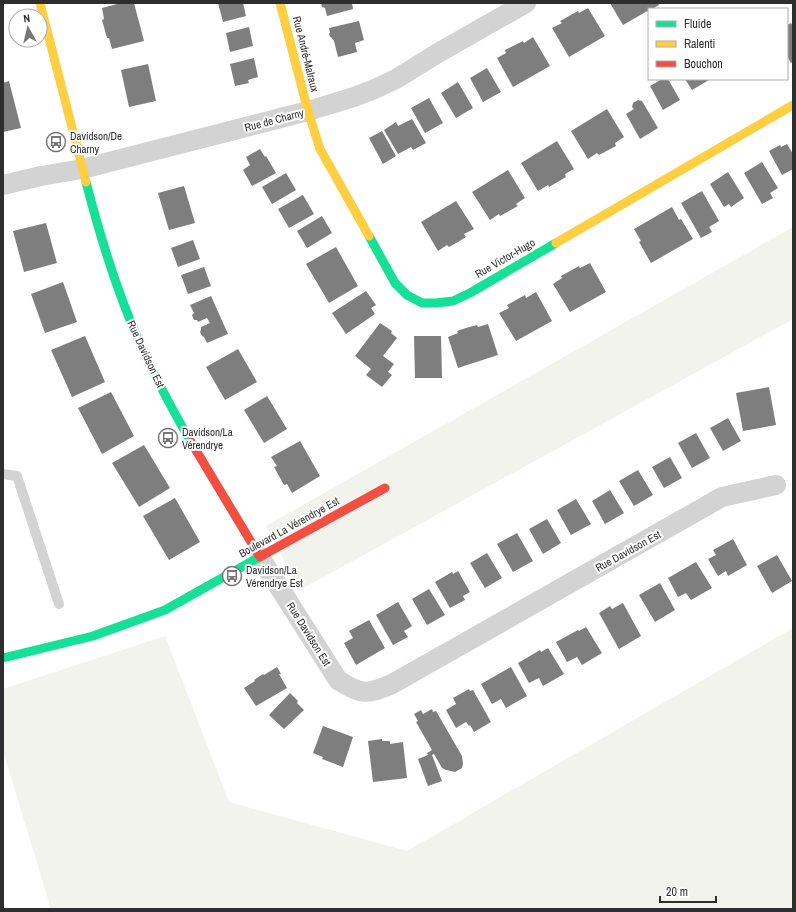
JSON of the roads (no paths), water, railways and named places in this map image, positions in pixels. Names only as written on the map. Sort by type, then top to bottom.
[{"type":"street","name":"Rue Davidson Est","points":[[40,3],[95,218],[108,260],[139,342],[173,411],[260,557],[338,680],[351,688],[362,692],[377,690],[398,680],[722,497],[776,486]]},
{"type":"street","name":"Rue André-Malraux","points":[[280,3],[308,111]]},
{"type":"street","name":"Rue de Charny","points":[[3,185],[41,176],[82,170],[308,111],[354,97],[396,79],[438,53],[526,3]]},
{"type":"street","name":"Rue Victor-Hugo","points":[[308,111],[320,149],[395,284],[407,295],[422,303],[436,304],[470,293],[793,105]]},
{"type":"street","name":"Boulevard La Vérendrye Est","points":[[3,658],[93,636],[165,610],[385,488]]},
{"type":"lane","points":[[3,474],[17,476],[59,604]]},
{"type":"place","name":"Davidson/De Charny","points":[[56,142]]},
{"type":"place","name":"Davidson/La Vérendrye","points":[[168,438]]},
{"type":"place","name":"Davidson/La Vérendrye Est","points":[[232,576]]}]
